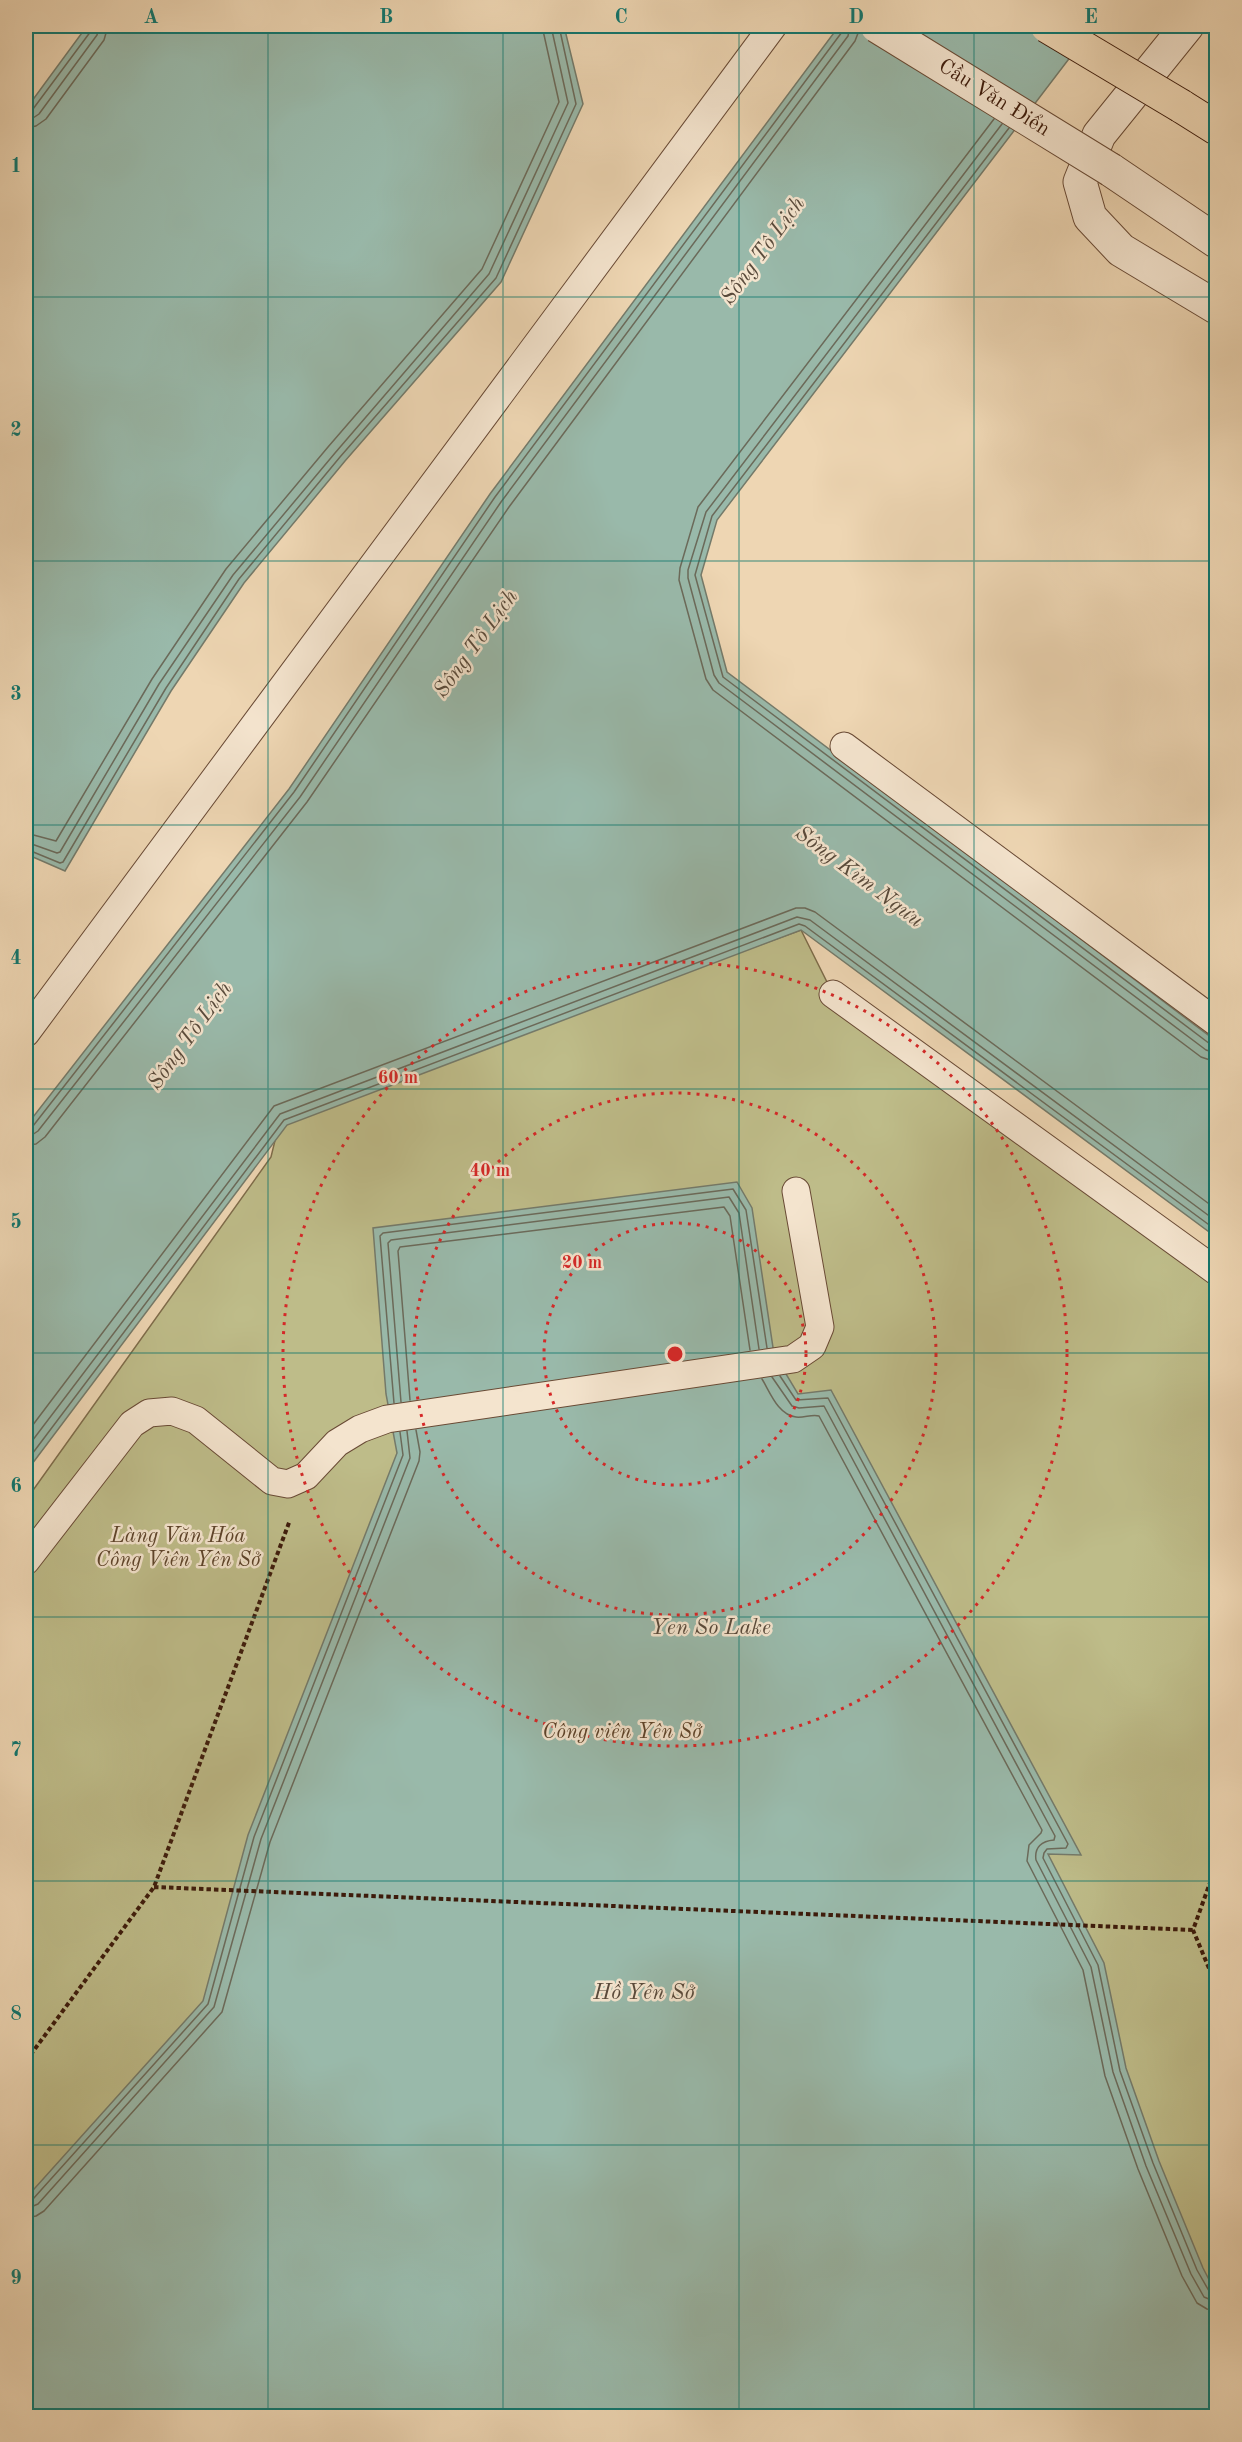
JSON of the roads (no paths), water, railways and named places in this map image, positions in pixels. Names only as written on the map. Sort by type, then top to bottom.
[{"type":"highway","points":[[1047,26],[1216,128]]},
{"type":"street","name":"Cầu Văn Điển","points":[[877,26],[1111,170],[1216,241]]},
{"type":"street","points":[[1187,26],[1099,135],[1080,182],[1090,217],[1121,250],[1216,307]]},
{"type":"lane","points":[[26,1033],[773,26]]},
{"type":"lane","points":[[844,746],[1216,1022]]},
{"type":"lane","points":[[833,994],[1216,1271]]},
{"type":"lane","points":[[26,1561],[132,1424],[149,1413],[172,1412],[196,1420],[272,1481],[288,1484],[306,1476],[337,1443],[360,1429],[387,1419],[793,1359],[812,1346],[820,1327],[796,1191]]},
{"type":"water","points":[[87,26],[564,26],[583,104],[501,282],[345,461],[244,583],[171,691],[65,871],[26,854],[26,109]]},
{"type":"water","points":[[839,26],[1094,26],[717,520],[701,575],[727,672],[1216,1041],[1216,1237],[801,930],[287,1125],[26,1472],[26,1126],[289,789],[490,494]]},
{"type":"water","name":"Hồ Yên Sở","points":[[737,1182],[752,1208],[774,1354],[798,1394],[831,1390],[1081,1855],[1048,1854],[1104,1963],[1126,2068],[1159,2161],[1203,2268],[1216,2293],[1216,2416],[26,2416],[26,2198],[203,2001],[248,1835],[397,1453],[386,1394],[373,1228]]},
{"type":"water label","name":"Sông Tô Lịch","points":[[763,251]]},
{"type":"water label","name":"Sông Tô Lịch","points":[[476,644]]},
{"type":"water label","name":"Sông Kim Ngưu","points":[[859,877]]},
{"type":"water label","name":"Sông Tô Lịch","points":[[190,1036]]},
{"type":"water label","name":"Yen So Lake","points":[[711,1628]]},
{"type":"park label","name":"Làng Văn Hóa Công Viên Yên Sở","points":[[178,1548]]},
{"type":"park label","name":"Công viên Yên Sở","points":[[622,1732]]}]
